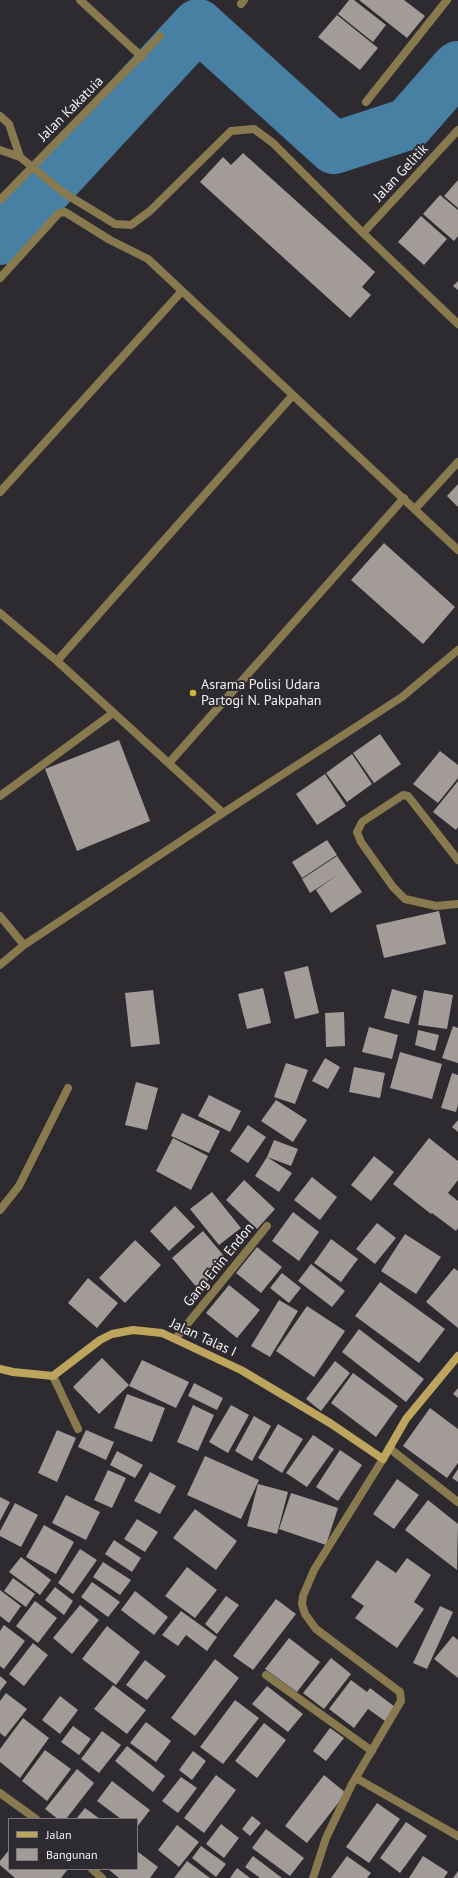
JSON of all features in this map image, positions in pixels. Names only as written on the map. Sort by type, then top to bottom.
[{"type":"street","points":[[80,0],[142,57]]},
{"type":"street","points":[[366,102],[447,0]]},
{"type":"street","name":"Jalan Kakatuia","points":[[0,200],[142,57],[160,36]]},
{"type":"street","points":[[0,116],[9,124],[20,157]]},
{"type":"street","points":[[0,150],[20,157],[64,193],[115,224],[131,225],[150,211],[231,131],[254,129],[272,143],[458,324]]},
{"type":"street","name":"Jalan Gelitik","points":[[363,233],[458,130]]},
{"type":"street","points":[[0,278],[59,214],[64,212],[110,240],[148,258],[458,550]]},
{"type":"street","points":[[0,492],[182,291]]},
{"type":"street","points":[[57,661],[293,395]]},
{"type":"street","points":[[415,509],[458,462]]},
{"type":"street","points":[[169,763],[404,498]]},
{"type":"street","points":[[0,613],[57,661],[224,813]]},
{"type":"street","points":[[0,965],[24,945],[402,698],[458,650]]},
{"type":"street","points":[[0,796],[113,713]]},
{"type":"street","points":[[458,860],[408,796],[403,795],[362,822],[357,832],[361,842],[394,887],[405,899],[436,906],[458,904]]},
{"type":"street","points":[[0,916],[24,945]]},
{"type":"street","points":[[0,1210],[19,1186],[68,1088]]},
{"type":"street","name":"Gang Enin Endon","points":[[176,1338],[267,1226]]},
{"type":"street","name":"Jalan Talas I","points":[[53,1376],[100,1340],[112,1334],[133,1330],[162,1333],[176,1338],[247,1374],[330,1423],[383,1459]]},
{"type":"street","points":[[313,1878],[326,1838],[356,1778],[400,1704],[401,1697],[400,1692],[316,1629],[305,1614],[302,1604],[303,1596],[314,1570],[406,1419],[458,1356]]},
{"type":"street","points":[[0,1369],[13,1372],[53,1376],[78,1429]]},
{"type":"street","points":[[389,1448],[458,1502]]},
{"type":"street","points":[[266,1675],[372,1751]]},
{"type":"street","points":[[356,1778],[458,1836]]},
{"type":"street","points":[[0,1793],[35,1818]]},
{"type":"street","points":[[93,1870],[102,1878]]},
{"type":"building","points":[[349,0],[354,0],[386,25],[373,42],[338,14]]},
{"type":"building","points":[[359,0],[404,0],[425,16],[407,38]]},
{"type":"building","points":[[337,15],[378,48],[360,70],[318,37]]},
{"type":"building","points":[[243,153],[375,272],[362,287],[371,295],[350,318],[200,182],[223,157],[231,165]]},
{"type":"building","points":[[458,180],[458,208],[444,196]]},
{"type":"building","points":[[440,195],[458,210],[458,236],[454,241],[423,214]]},
{"type":"building","points":[[421,216],[447,239],[424,265],[398,242]]},
{"type":"building","points":[[458,281],[458,290],[453,286]]},
{"type":"building","points":[[458,484],[458,507],[447,496]]},
{"type":"building","points":[[384,543],[455,607],[423,644],[351,580]]},
{"type":"building","points":[[380,734],[401,764],[374,783],[353,753]]},
{"type":"building","points":[[119,740],[150,821],[77,851],[45,769]]},
{"type":"building","points":[[440,751],[458,765],[458,778],[438,803],[413,784]]},
{"type":"building","points":[[352,754],[372,784],[347,802],[326,773]]},
{"type":"building","points":[[325,774],[346,806],[317,825],[296,794]]},
{"type":"building","points":[[458,781],[458,827],[456,830],[433,812]]},
{"type":"building","points":[[327,840],[337,855],[302,878],[292,862]]},
{"type":"building","points":[[337,856],[362,892],[331,913],[316,890],[339,874],[310,893],[302,879]]},
{"type":"building","points":[[439,911],[446,944],[384,958],[376,925]]},
{"type":"building","points":[[308,966],[319,1013],[295,1019],[284,972]]},
{"type":"building","points":[[263,988],[271,1023],[247,1029],[238,994]]},
{"type":"building","points":[[392,989],[417,996],[409,1024],[384,1018]]},
{"type":"building","points":[[153,990],[160,1044],[131,1047],[125,993]]},
{"type":"building","points":[[424,990],[453,995],[447,1029],[418,1025]]},
{"type":"building","points":[[344,1012],[345,1046],[326,1047],[325,1013]]},
{"type":"building","points":[[453,1026],[458,1028],[458,1063],[442,1058]]},
{"type":"building","points":[[369,1027],[398,1035],[392,1059],[362,1052]]},
{"type":"building","points":[[418,1030],[439,1035],[435,1051],[415,1045]]},
{"type":"building","points":[[400,1052],[442,1064],[432,1099],[390,1088]]},
{"type":"building","points":[[325,1058],[340,1067],[328,1089],[312,1081]]},
{"type":"building","points":[[286,1063],[308,1070],[295,1104],[274,1097]]},
{"type":"building","points":[[354,1067],[385,1073],[380,1098],[349,1092]]},
{"type":"building","points":[[452,1073],[458,1075],[458,1105],[456,1112],[441,1108]]},
{"type":"building","points":[[136,1082],[158,1088],[147,1130],[125,1125]]},
{"type":"building","points":[[209,1095],[241,1111],[230,1132],[198,1116]]},
{"type":"building","points":[[276,1100],[307,1120],[293,1142],[261,1121]]},
{"type":"building","points":[[182,1113],[220,1131],[209,1153],[171,1136]]},
{"type":"building","points":[[458,1120],[458,1132],[452,1127]]},
{"type":"building","points":[[248,1125],[266,1137],[248,1163],[230,1151]]},
{"type":"building","points":[[173,1138],[208,1156],[191,1190],[156,1171]]},
{"type":"building","points":[[429,1138],[458,1161],[458,1180],[448,1193],[458,1201],[458,1228],[456,1231],[432,1213],[431,1214],[393,1184]]},
{"type":"building","points":[[274,1140],[298,1149],[291,1166],[267,1157]]},
{"type":"building","points":[[374,1156],[394,1172],[371,1201],[351,1185]]},
{"type":"building","points":[[267,1157],[292,1173],[279,1192],[255,1176]]},
{"type":"building","points":[[312,1177],[337,1197],[320,1220],[294,1200]]},
{"type":"building","points":[[244,1180],[275,1209],[257,1229],[226,1200]]},
{"type":"building","points":[[212,1192],[241,1228],[219,1245],[190,1209]]},
{"type":"building","points":[[175,1206],[195,1227],[169,1251],[150,1231]]},
{"type":"building","points":[[293,1212],[319,1232],[299,1261],[272,1241]]},
{"type":"building","points":[[377,1223],[396,1238],[375,1264],[356,1249]]},
{"type":"building","points":[[203,1231],[229,1262],[198,1289],[172,1258]]},
{"type":"building","points":[[405,1234],[441,1257],[416,1294],[381,1271]]},
{"type":"building","points":[[331,1239],[358,1259],[341,1282],[314,1263]]},
{"type":"building","points":[[135,1240],[161,1265],[125,1303],[99,1278]]},
{"type":"building","points":[[257,1247],[282,1267],[261,1293],[236,1273]]},
{"type":"building","points":[[311,1264],[345,1291],[332,1307],[298,1281]]},
{"type":"building","points":[[454,1268],[458,1271],[458,1328],[426,1302]]},
{"type":"building","points":[[282,1273],[301,1288],[289,1303],[270,1288]]},
{"type":"building","points":[[88,1278],[118,1303],[97,1328],[68,1303]]},
{"type":"building","points":[[380,1282],[445,1329],[419,1363],[355,1316]]},
{"type":"building","points":[[229,1285],[260,1310],[237,1338],[206,1313]]},
{"type":"building","points":[[279,1300],[298,1311],[270,1357],[251,1346]]},
{"type":"building","points":[[307,1306],[345,1331],[314,1377],[276,1351]]},
{"type":"building","points":[[359,1329],[424,1379],[406,1402],[342,1352]]},
{"type":"building","points":[[102,1358],[129,1385],[99,1414],[73,1387]]},
{"type":"building","points":[[142,1360],[189,1382],[176,1408],[129,1386]]},
{"type":"building","points":[[335,1361],[350,1373],[321,1411],[306,1399]]},
{"type":"building","points":[[353,1373],[398,1406],[376,1437],[331,1403]]},
{"type":"building","points":[[194,1383],[223,1398],[217,1410],[188,1396]]},
{"type":"building","points":[[458,1388],[458,1398],[453,1394]]},
{"type":"building","points":[[127,1394],[165,1408],[152,1442],[114,1428]]},
{"type":"building","points":[[193,1405],[214,1415],[198,1451],[177,1442]]},
{"type":"building","points":[[231,1405],[249,1415],[228,1453],[209,1442]]},
{"type":"building","points":[[430,1408],[458,1429],[458,1463],[447,1478],[403,1446]]},
{"type":"building","points":[[254,1416],[271,1426],[252,1461],[235,1451]]},
{"type":"building","points":[[278,1424],[303,1439],[282,1473],[258,1458]]},
{"type":"building","points":[[57,1430],[76,1438],[57,1482],[38,1473]]},
{"type":"building","points":[[86,1430],[114,1442],[106,1460],[78,1447]]},
{"type":"building","points":[[313,1435],[334,1449],[307,1487],[286,1473]]},
{"type":"building","points":[[340,1450],[362,1465],[338,1501],[316,1487]]},
{"type":"building","points":[[117,1451],[143,1465],[135,1478],[110,1465]]},
{"type":"building","points":[[205,1456],[259,1480],[241,1519],[187,1495]]},
{"type":"building","points":[[458,1469],[458,1482],[452,1478]]},
{"type":"building","points":[[108,1470],[126,1478],[112,1508],[94,1500]]},
{"type":"building","points":[[150,1472],[176,1486],[160,1514],[134,1501]]},
{"type":"building","points":[[397,1479],[419,1495],[394,1529],[373,1514]]},
{"type":"building","points":[[258,1484],[288,1492],[277,1534],[247,1526]]},
{"type":"building","points":[[291,1493],[338,1508],[326,1545],[279,1529]]},
{"type":"building","points":[[66,1495],[100,1512],[86,1540],[52,1523]]},
{"type":"building","points":[[0,1497],[10,1502],[0,1521]]},
{"type":"building","points":[[428,1500],[458,1524],[457,1570],[405,1530]]},
{"type":"building","points":[[15,1503],[38,1515],[21,1547],[0,1536],[0,1531]]},
{"type":"building","points":[[195,1509],[237,1541],[216,1570],[173,1538]]},
{"type":"building","points":[[137,1519],[158,1532],[145,1552],[124,1539]]},
{"type":"building","points":[[44,1525],[74,1542],[56,1574],[26,1557]]},
{"type":"building","points":[[114,1540],[141,1558],[132,1572],[105,1554]]},
{"type":"building","points":[[80,1549],[97,1560],[73,1594],[58,1583]]},
{"type":"building","points":[[21,1557],[51,1580],[40,1595],[9,1572]]},
{"type":"building","points":[[407,1558],[431,1575],[414,1602],[424,1609],[397,1648],[355,1618],[364,1606],[351,1597],[377,1560],[396,1573]]},
{"type":"building","points":[[103,1562],[131,1580],[120,1595],[93,1577]]},
{"type":"building","points":[[187,1567],[217,1590],[195,1618],[165,1596]]},
{"type":"building","points":[[13,1578],[35,1594],[26,1607],[4,1591]]},
{"type":"building","points":[[92,1582],[120,1602],[108,1617],[81,1597]]},
{"type":"building","points":[[55,1587],[73,1601],[64,1615],[45,1600]]},
{"type":"building","points":[[0,1590],[21,1606],[9,1623],[0,1616]]},
{"type":"building","points":[[135,1591],[168,1617],[154,1635],[121,1610]]},
{"type":"building","points":[[226,1596],[239,1605],[217,1634],[205,1624]]},
{"type":"building","points":[[276,1599],[296,1614],[253,1670],[233,1656]]},
{"type":"building","points":[[35,1601],[57,1618],[38,1643],[16,1626]]},
{"type":"building","points":[[80,1605],[99,1620],[72,1654],[53,1638]]},
{"type":"building","points":[[440,1606],[453,1612],[427,1669],[413,1663]]},
{"type":"building","points":[[181,1611],[217,1637],[207,1651],[186,1635],[178,1646],[162,1635]]},
{"type":"building","points":[[4,1625],[25,1641],[4,1669],[0,1666],[0,1631]]},
{"type":"building","points":[[107,1626],[140,1652],[116,1685],[82,1659]]},
{"type":"building","points":[[453,1636],[458,1640],[458,1678],[434,1659]]},
{"type":"building","points":[[289,1638],[320,1662],[297,1692],[265,1669]]},
{"type":"building","points":[[33,1643],[48,1655],[24,1686],[9,1674]]},
{"type":"building","points":[[331,1658],[351,1674],[324,1709],[303,1693]]},
{"type":"building","points":[[215,1659],[239,1678],[195,1736],[171,1718]]},
{"type":"building","points":[[145,1660],[166,1676],[147,1700],[126,1685]]},
{"type":"building","points":[[0,1676],[7,1682],[0,1691]]},
{"type":"building","points":[[351,1680],[367,1692],[370,1688],[395,1707],[385,1721],[368,1709],[354,1728],[329,1709]]},
{"type":"building","points":[[113,1685],[146,1710],[127,1734],[94,1709]]},
{"type":"building","points":[[267,1686],[303,1714],[288,1732],[252,1704]]},
{"type":"building","points":[[6,1693],[27,1709],[5,1737],[0,1733],[0,1701]]},
{"type":"building","points":[[60,1696],[78,1710],[60,1734],[42,1720]]},
{"type":"building","points":[[235,1700],[259,1718],[223,1764],[200,1747]]},
{"type":"building","points":[[23,1718],[49,1738],[20,1778],[0,1762],[0,1749]]},
{"type":"building","points":[[146,1722],[171,1741],[156,1762],[130,1743]]},
{"type":"building","points":[[264,1723],[286,1740],[257,1778],[235,1761]]},
{"type":"building","points":[[73,1726],[91,1739],[79,1755],[61,1742]]},
{"type":"building","points":[[330,1728],[344,1738],[326,1761],[313,1751]]},
{"type":"building","points":[[102,1731],[121,1745],[99,1773],[81,1759]]},
{"type":"building","points":[[127,1746],[165,1776],[153,1792],[115,1761]]},
{"type":"building","points":[[45,1750],[71,1769],[47,1801],[22,1781]]},
{"type":"building","points":[[193,1751],[206,1761],[192,1780],[179,1770]]},
{"type":"building","points":[[77,1769],[94,1783],[67,1818],[57,1818],[45,1809]]},
{"type":"building","points":[[216,1775],[236,1790],[204,1833],[184,1818]]},
{"type":"building","points":[[324,1775],[346,1793],[307,1843],[285,1826]]},
{"type":"building","points":[[181,1777],[197,1788],[178,1813],[162,1801]]},
{"type":"building","points":[[112,1781],[150,1810],[138,1826],[138,1818],[120,1818],[97,1801]]},
{"type":"building","points":[[377,1803],[400,1819],[369,1863],[346,1847]]},
{"type":"building","points":[[85,1808],[99,1818],[77,1818]]},
{"type":"building","points":[[252,1816],[261,1823],[250,1836],[242,1829]]},
{"type":"building","points":[[406,1822],[427,1836],[400,1873],[380,1858]]},
{"type":"building","points":[[221,1824],[239,1838],[224,1858],[206,1844]]},
{"type":"building","points":[[177,1825],[199,1842],[179,1867],[158,1850]]},
{"type":"building","points":[[266,1829],[304,1858],[290,1876],[252,1848]]},
{"type":"building","points":[[201,1846],[226,1864],[216,1877],[192,1858]]},
{"type":"building","points":[[8,1851],[8,1870],[67,1870],[61,1878],[15,1878],[0,1865],[0,1861]]},
{"type":"building","points":[[138,1852],[158,1867],[150,1878],[119,1878],[109,1870],[138,1870]]},
{"type":"building","points":[[253,1856],[282,1878],[260,1878],[245,1867]]},
{"type":"building","points":[[347,1856],[371,1873],[367,1878],[331,1878]]},
{"type":"building","points":[[423,1856],[448,1872],[444,1878],[409,1878]]},
{"type":"building","points":[[187,1861],[210,1878],[174,1878]]},
{"type":"building","points":[[237,1868],[250,1878],[230,1878]]},
{"type":"building","points":[[458,1871],[458,1878],[453,1878]]},
{"type":"waterway","points":[[0,239],[198,25],[334,148],[408,124],[458,67]]},
{"type":"place","name":"Asrama Polisi Udara Partogi N. Pakpahan","points":[[193,693]]}]
